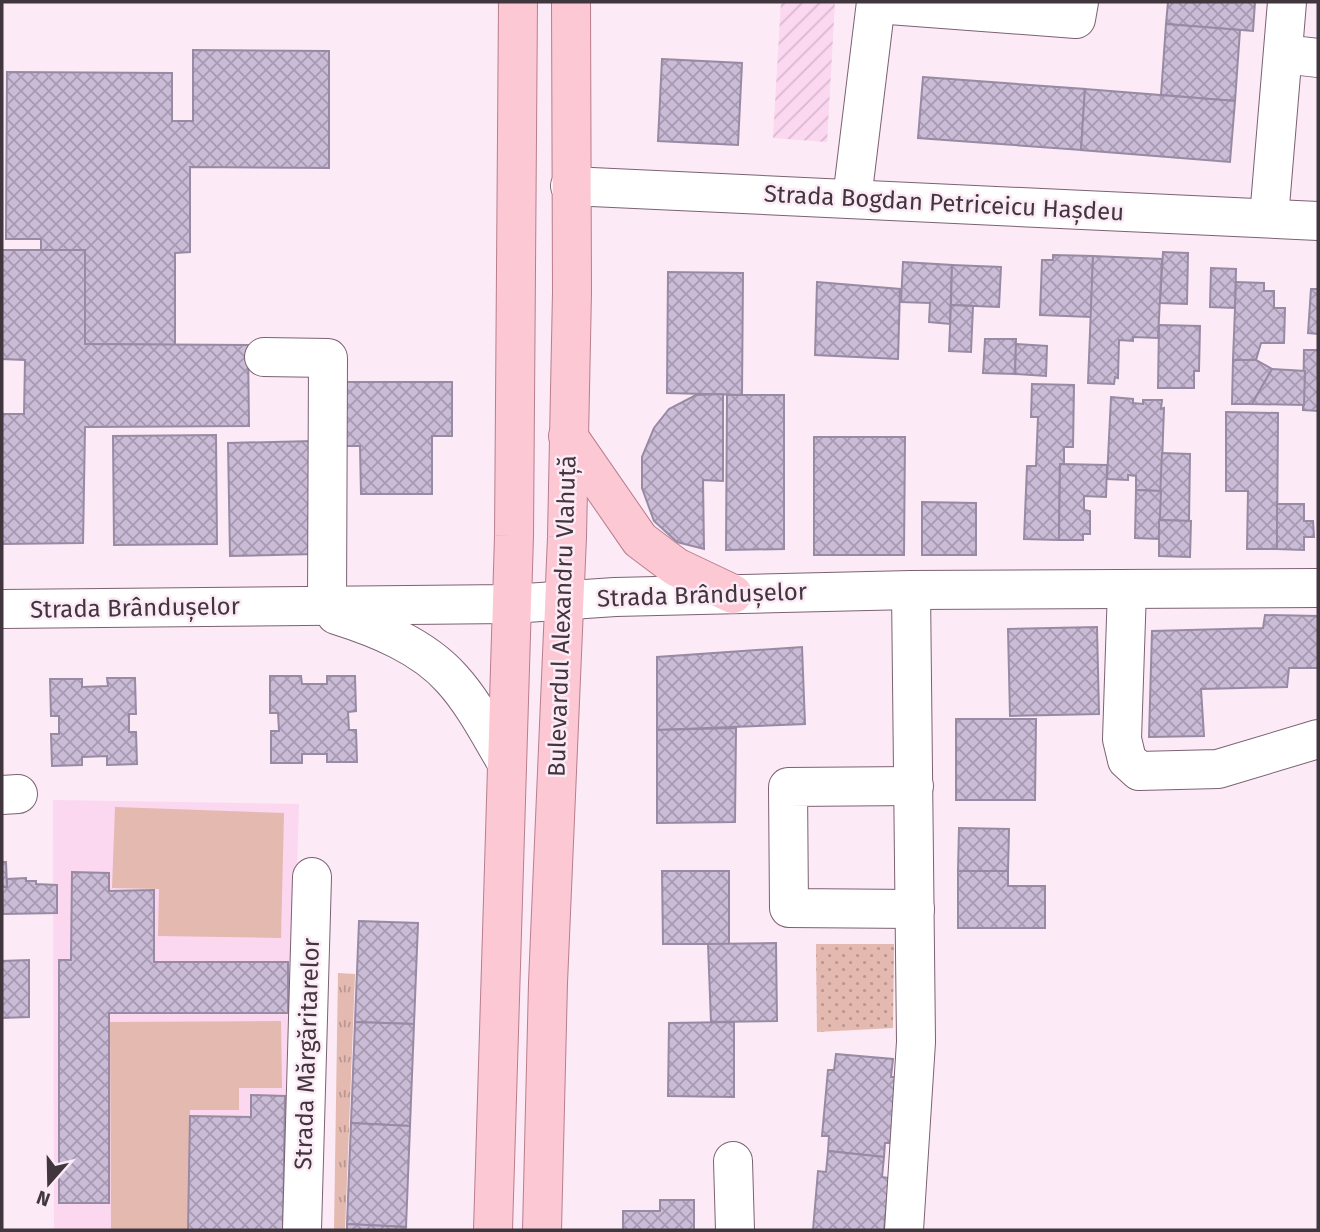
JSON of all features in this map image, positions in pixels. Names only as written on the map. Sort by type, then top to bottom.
[{"type":"main road","name":"Bulevardul Alexandru Vlahuță","points":[[493,1230],[511,604],[518,2]]},
{"type":"main road","name":"Bulevardul Alexandru Vlahuță","points":[[542,1230],[572,292],[571,2]]},
{"type":"main road","points":[[568,436],[640,540],[676,567],[733,594]]},
{"type":"street","points":[[852,198],[876,3],[1076,19],[1079,2]]},
{"type":"street","points":[[1269,218],[1301,56],[1287,2]]},
{"type":"street","name":"Strada Bogdan Petriceicu Hașdeu","points":[[570,186],[1318,221]]},
{"type":"street","points":[[264,358],[328,358],[317,606],[386,633],[421,653],[452,678],[505,760]]},
{"type":"street","name":"Strada Brândușelor","points":[[2,609],[511,604],[733,594],[911,590],[1318,588]]},
{"type":"street","points":[[1127,589],[1122,739],[1127,760],[1139,771],[1219,769],[1318,739]]},
{"type":"street","points":[[904,1230],[916,1042],[911,590]]},
{"type":"street","points":[[914,786],[789,787],[789,908],[915,909]]},
{"type":"street","name":"Strada Mărgăritarelor","points":[[302,1230],[312,877]]},
{"type":"street","points":[[733,1161],[734,1230]]},
{"type":"shaded area","points":[[781,2],[835,2],[827,142],[773,138]]},
{"type":"shaded area","points":[[53,800],[299,804],[285,1230],[54,1230]]},
{"type":"green space","points":[[115,807],[284,813],[281,938],[158,936],[159,889],[112,888]]},
{"type":"green space","points":[[816,944],[894,944],[893,1028],[817,1032]]},
{"type":"green space","points":[[338,973],[355,974],[345,1230],[334,1230]]},
{"type":"green space","points":[[281,1021],[282,1088],[239,1088],[239,1110],[190,1110],[188,1230],[111,1230],[110,1022]]},
{"type":"building","points":[[1168,2],[1255,2],[1253,31],[1166,24]]},
{"type":"building","points":[[1166,24],[1240,30],[1235,101],[1161,95]]},
{"type":"building","points":[[193,50],[329,51],[329,168],[190,167],[190,252],[175,253],[175,345],[85,344],[85,250],[41,250],[41,239],[6,239],[7,72],[172,73],[172,121],[193,121]]},
{"type":"building","points":[[662,59],[742,63],[738,145],[658,141]]},
{"type":"building","points":[[923,77],[1085,89],[1081,150],[918,138]]},
{"type":"building","points":[[1085,89],[1235,101],[1230,162],[1081,150]]},
{"type":"building","points":[[2,250],[85,250],[85,344],[248,345],[249,426],[85,427],[83,543],[2,544],[2,414],[24,414],[25,360],[2,359]]},
{"type":"building","points":[[1163,252],[1188,253],[1187,304],[1160,303]]},
{"type":"building","points":[[1053,255],[1093,256],[1091,317],[1040,315],[1042,260],[1053,260]]},
{"type":"building","points":[[1093,256],[1162,259],[1158,338],[1133,337],[1133,341],[1119,340],[1118,378],[1115,377],[1114,384],[1088,383]]},
{"type":"building","points":[[903,262],[952,265],[950,324],[929,322],[930,303],[901,302]]},
{"type":"building","points":[[952,265],[1001,267],[999,307],[951,305]]},
{"type":"building","points":[[1211,268],[1236,269],[1235,308],[1210,307]]},
{"type":"building","points":[[668,272],[743,273],[742,395],[667,393]]},
{"type":"building","points":[[817,282],[900,289],[898,359],[815,355]]},
{"type":"building","points":[[1236,282],[1264,283],[1264,291],[1274,291],[1274,308],[1285,308],[1284,343],[1261,343],[1256,360],[1233,360]]},
{"type":"building","points":[[1311,289],[1318,289],[1318,334],[1308,333]]},
{"type":"building","points":[[951,305],[973,306],[971,352],[949,351]]},
{"type":"building","points":[[1159,325],[1200,326],[1199,371],[1194,371],[1194,388],[1158,388]]},
{"type":"building","points":[[985,339],[1016,339],[1015,374],[983,373]]},
{"type":"building","points":[[1016,344],[1047,346],[1046,376],[1015,374]]},
{"type":"building","points":[[1304,350],[1318,350],[1318,411],[1303,410]]},
{"type":"building","points":[[1233,360],[1256,360],[1272,369],[1252,404],[1232,404]]},
{"type":"building","points":[[1272,369],[1305,371],[1304,405],[1252,404]]},
{"type":"building","points":[[345,382],[452,382],[452,436],[432,436],[432,494],[361,494],[360,446],[345,446]]},
{"type":"building","points":[[1032,384],[1074,385],[1073,447],[1064,447],[1064,464],[1060,464],[1059,540],[1024,539],[1027,466],[1036,466],[1038,417],[1031,417]]},
{"type":"building","points":[[723,394],[723,481],[703,480],[704,549],[677,542],[654,521],[642,488],[642,457],[654,428],[669,409],[696,395]]},
{"type":"building","points":[[727,395],[784,395],[784,549],[726,550]]},
{"type":"building","points":[[1111,397],[1133,399],[1133,403],[1143,404],[1143,400],[1162,400],[1161,491],[1136,490],[1136,476],[1128,475],[1128,480],[1107,479]]},
{"type":"building","points":[[1226,412],[1278,413],[1277,549],[1247,549],[1248,491],[1226,491]]},
{"type":"building","points":[[216,435],[217,544],[114,545],[113,436]]},
{"type":"building","points":[[814,437],[905,437],[904,555],[814,555]]},
{"type":"building","points":[[312,441],[315,554],[230,556],[228,443]]},
{"type":"building","points":[[1162,453],[1190,454],[1189,521],[1159,520]]},
{"type":"building","points":[[1060,464],[1107,465],[1106,497],[1084,496],[1084,510],[1090,511],[1090,534],[1083,534],[1083,540],[1059,540]]},
{"type":"building","points":[[1136,490],[1161,491],[1159,539],[1135,538]]},
{"type":"building","points":[[922,502],[976,503],[976,555],[922,555]]},
{"type":"building","points":[[1277,504],[1304,504],[1304,521],[1313,521],[1314,537],[1304,537],[1304,550],[1277,549]]},
{"type":"building","points":[[1159,520],[1191,521],[1190,557],[1159,556]]},
{"type":"building","points":[[1265,615],[1318,616],[1318,668],[1289,668],[1287,687],[1201,689],[1204,736],[1149,737],[1152,631],[1263,628]]},
{"type":"building","points":[[1097,627],[1099,714],[1010,716],[1008,629]]},
{"type":"building","points":[[802,647],[805,724],[657,730],[657,657]]},
{"type":"building","points":[[270,676],[301,676],[302,684],[327,684],[327,676],[355,676],[356,711],[348,712],[349,730],[356,730],[357,762],[327,762],[327,754],[302,754],[302,763],[271,763],[271,731],[279,731],[278,713],[270,713]]},
{"type":"building","points":[[107,678],[135,678],[136,714],[129,714],[129,732],[136,732],[137,764],[107,765],[107,756],[82,757],[82,765],[52,766],[51,734],[59,734],[59,716],[51,716],[50,679],[82,679],[82,687],[108,686]]},
{"type":"building","points":[[956,719],[1036,719],[1035,800],[956,800]]},
{"type":"building","points":[[736,728],[735,822],[657,823],[657,730]]},
{"type":"building","points":[[959,828],[1009,829],[1008,871],[958,871]]},
{"type":"building","points":[[2,862],[6,862],[7,887],[2,887]]},
{"type":"building","points":[[662,871],[729,871],[729,944],[663,944]]},
{"type":"building","points":[[958,871],[1008,871],[1008,886],[1045,886],[1045,928],[958,928]]},
{"type":"building","points":[[72,872],[109,873],[109,891],[154,890],[154,962],[288,962],[288,1013],[109,1013],[109,1203],[59,1203],[59,960],[71,960]]},
{"type":"building","points":[[26,878],[26,881],[36,881],[36,884],[57,885],[57,913],[3,914],[2,887],[7,887],[7,879]]},
{"type":"building","points":[[359,921],[418,923],[414,1024],[355,1022]]},
{"type":"building","points":[[776,943],[777,1021],[711,1022],[708,944]]},
{"type":"building","points":[[29,960],[29,1017],[2,1018],[2,961]]},
{"type":"building","points":[[355,1022],[414,1024],[410,1126],[351,1123]]},
{"type":"building","points":[[734,1022],[734,1097],[668,1096],[669,1023]]},
{"type":"building","points":[[836,1054],[893,1059],[891,1077],[898,1077],[892,1143],[885,1143],[884,1157],[828,1151],[829,1136],[822,1136],[828,1070],[834,1070]]},
{"type":"building","points":[[251,1095],[285,1096],[283,1230],[188,1230],[190,1116],[251,1117]]},
{"type":"building","points":[[351,1123],[410,1126],[406,1227],[347,1224]]},
{"type":"building","points":[[828,1151],[884,1157],[882,1177],[889,1178],[884,1230],[813,1230],[818,1171],[826,1172]]},
{"type":"building","points":[[660,1200],[694,1200],[694,1230],[623,1230],[623,1211],[660,1211]]},
{"type":"building","points":[[347,1224],[406,1227],[405,1230],[347,1230]]}]
